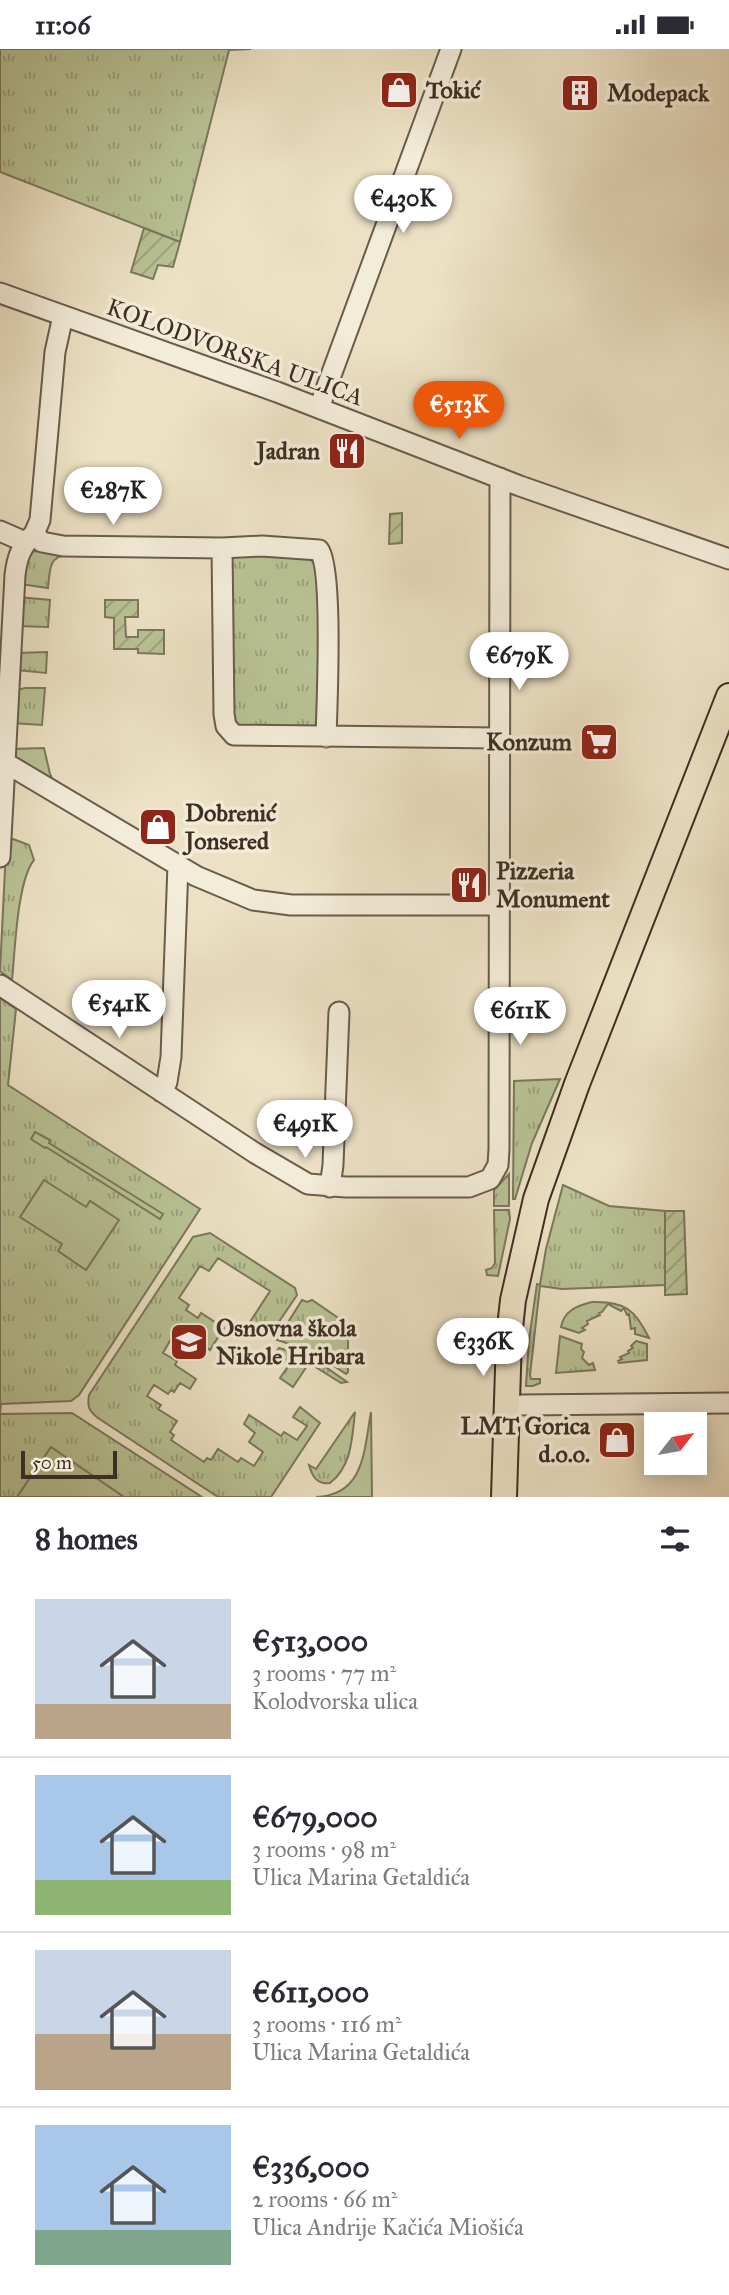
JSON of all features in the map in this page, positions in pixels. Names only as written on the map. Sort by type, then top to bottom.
[{"type":"main road","points":[[503,1497],[509,1337],[518,1277],[536,1199],[577,1084],[729,696]]},
{"type":"street","points":[[319,408],[451,49]]},
{"type":"street","name":"KOLODVORSKA ULICA","points":[[0,293],[319,408],[500,478],[729,559]]},
{"type":"street","points":[[0,857],[15,575],[17,561],[40,520],[55,352],[63,316]]},
{"type":"street","points":[[0,985],[285,1172],[308,1184],[330,1187],[469,1187],[492,1177],[498,1165],[499,1149],[500,478]]},
{"type":"street","points":[[0,531],[63,546],[262,546],[319,549],[326,569],[327,737]]},
{"type":"street","points":[[222,548],[226,726],[234,735],[499,738]]},
{"type":"street","points":[[4,762],[196,876],[253,900],[291,905],[499,905]]},
{"type":"street","points":[[162,1092],[167,1082],[171,1057],[178,865]]},
{"type":"street","points":[[330,1187],[339,1012]]},
{"type":"street","points":[[521,1405],[729,1403]]},
{"type":"green space","points":[[0,49],[251,49],[229,50],[180,242],[0,172]]},
{"type":"green space","points":[[144,228],[180,242],[173,267],[158,265],[153,279],[131,272]]},
{"type":"green space","points":[[402,513],[402,543],[389,544],[390,514]]},
{"type":"green space","points":[[40,550],[67,555],[56,558],[53,562],[48,588],[20,584],[29,553]]},
{"type":"green space","points":[[236,553],[310,559],[320,570],[320,704],[317,723],[312,729],[240,728],[232,723],[229,559]]},
{"type":"green space","points":[[19,597],[50,600],[48,627],[17,626]]},
{"type":"green space","points":[[105,600],[138,600],[138,617],[125,617],[126,637],[138,637],[138,630],[164,630],[164,654],[138,653],[138,649],[114,649],[114,618],[105,617]]},
{"type":"green space","points":[[47,652],[46,673],[17,670],[16,653]]},
{"type":"green space","points":[[45,688],[42,725],[12,723],[17,690]]},
{"type":"green space","points":[[44,748],[54,782],[13,761],[11,749]]},
{"type":"green space","points":[[9,840],[29,845],[34,860],[28,870],[20,900],[12,980],[0,971],[6,849]]},
{"type":"green space","points":[[0,998],[16,1009],[8,1085],[200,1209],[79,1395],[71,1401],[1,1404],[0,1414]]},
{"type":"green space","points":[[560,1079],[532,1143],[513,1199],[514,1081]]},
{"type":"green space","points":[[35,1132],[163,1214],[160,1219],[31,1139]]},
{"type":"green space","points":[[509,1174],[509,1206],[494,1206],[494,1190]]},
{"type":"green space","points":[[44,1180],[86,1207],[90,1201],[119,1220],[86,1270],[58,1251],[62,1244],[20,1217]]},
{"type":"green space","points":[[563,1185],[609,1206],[665,1211],[665,1285],[562,1289],[540,1286],[530,1375],[531,1379],[540,1379],[540,1383],[526,1386],[537,1284],[540,1285],[546,1249]]},
{"type":"green space","points":[[494,1210],[509,1210],[510,1219],[498,1276],[487,1275],[486,1270],[492,1268],[495,1263]]},
{"type":"green space","points":[[665,1211],[684,1211],[687,1294],[665,1295]]},
{"type":"green space","points":[[210,1233],[295,1288],[297,1295],[270,1335],[250,1322],[270,1291],[218,1258],[209,1271],[200,1266],[179,1298],[189,1305],[186,1310],[198,1318],[201,1313],[224,1328],[210,1350],[192,1338],[185,1348],[171,1339],[163,1353],[177,1361],[175,1365],[196,1379],[190,1389],[180,1383],[174,1392],[171,1390],[168,1394],[154,1385],[147,1396],[161,1405],[158,1409],[177,1421],[170,1432],[174,1435],[171,1440],[204,1462],[207,1458],[211,1460],[218,1449],[238,1462],[241,1458],[254,1466],[263,1452],[249,1442],[255,1433],[244,1424],[249,1415],[281,1436],[284,1432],[297,1440],[307,1426],[293,1417],[300,1407],[320,1423],[271,1497],[218,1497],[98,1418],[89,1406],[89,1395],[193,1237]]},
{"type":"green space","points":[[302,1300],[312,1300],[344,1322],[348,1329],[346,1374],[311,1351],[277,1340]]},
{"type":"green space","points":[[592,1302],[612,1303],[627,1309],[639,1320],[649,1338],[635,1334],[635,1328],[631,1329],[629,1314],[627,1315],[624,1308],[621,1311],[608,1304],[600,1315],[587,1321],[588,1324],[582,1328],[585,1330],[579,1333],[561,1327],[572,1310]]},
{"type":"green space","points":[[560,1336],[582,1344],[582,1358],[589,1365],[593,1363],[595,1370],[556,1373]]},
{"type":"green space","points":[[636,1341],[647,1344],[647,1360],[619,1363],[622,1359],[620,1357],[629,1353]]},
{"type":"green space","points":[[279,1348],[311,1357],[347,1382],[341,1383],[309,1363],[293,1387],[280,1378],[289,1365],[274,1355]]},
{"type":"green space","points":[[355,1412],[350,1451],[343,1468],[330,1483],[318,1481],[309,1465],[316,1469]]},
{"type":"green space","points":[[371,1412],[372,1497],[316,1497],[332,1494],[353,1479],[363,1455]]},
{"type":"green space","points":[[72,1413],[202,1497],[0,1497],[0,1414]]},
{"type":"green space","points":[[51,1447],[124,1497],[17,1497]]},
{"type":"place","name":"Tokić","points":[[399,90]]},
{"type":"place","name":"Modepack","points":[[580,93]]},
{"type":"place","name":"Jadran","points":[[347,451]]},
{"type":"place","name":"Konzum","points":[[599,742]]},
{"type":"place","name":"Dobrenić Jonsered","points":[[158,827]]},
{"type":"place","name":"Pizzeria Monument","points":[[469,885]]},
{"type":"place","name":"Osnovna škola Nikole Hribara","points":[[189,1342]]},
{"type":"place","name":"LMT Gorica d.o.o.","points":[[617,1440]]}]
